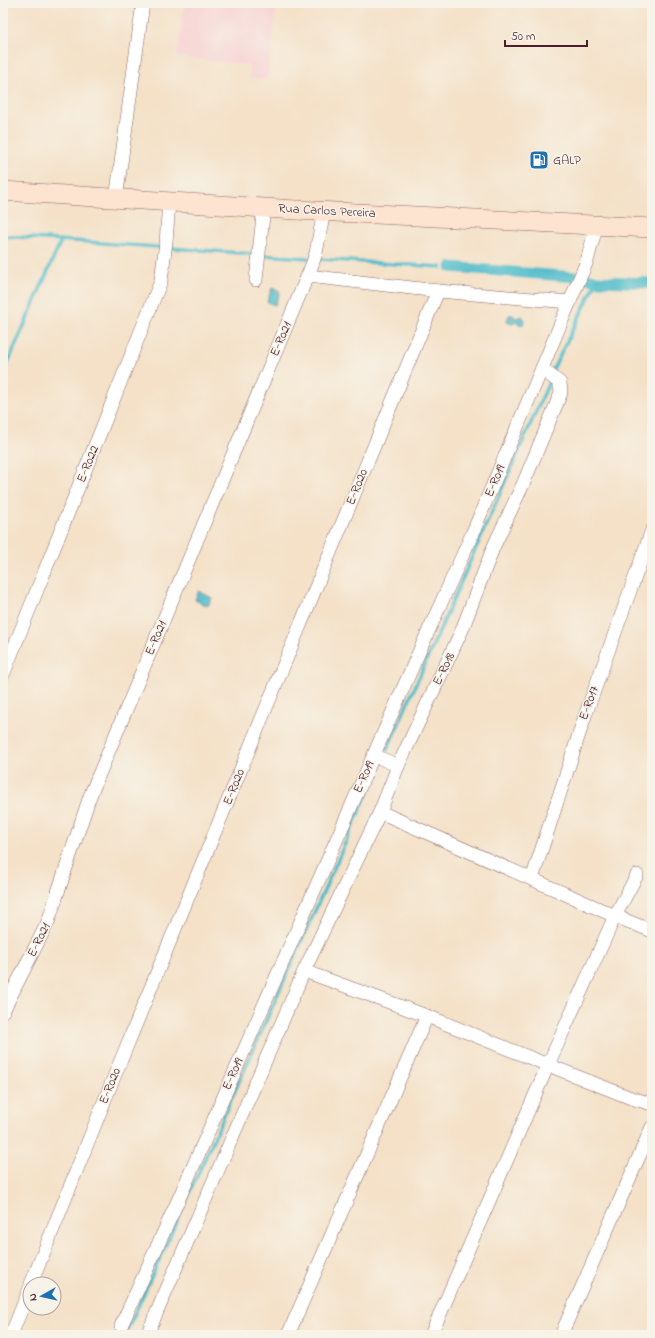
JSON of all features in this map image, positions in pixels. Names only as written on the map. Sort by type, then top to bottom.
[{"type":"street","points":[[116,199],[143,3]]},
{"type":"street","name":"Rua Carlos Pereira","points":[[3,191],[324,211],[652,228]]},
{"type":"street","name":"E-R022","points":[[3,675],[161,281],[166,247],[169,202]]},
{"type":"street","points":[[256,280],[264,207]]},
{"type":"street","name":"E-R021","points":[[3,1011],[48,922],[90,796],[312,265],[324,211]]},
{"type":"street","name":"E-R019","points":[[120,1326],[180,1194],[473,532],[587,261],[597,224]]},
{"type":"street","points":[[312,265],[438,291],[570,302]]},
{"type":"street","name":"E-R020","points":[[35,1276],[117,1069],[438,291]]},
{"type":"street","name":"E-R018","points":[[147,1335],[304,972],[380,812],[398,766],[462,630],[493,548],[524,482],[561,393],[560,383],[542,370]]},
{"type":"street","name":"E-R017","points":[[532,879],[585,716],[652,530]]},
{"type":"street","points":[[374,755],[398,766]]},
{"type":"street","points":[[380,812],[652,931]]},
{"type":"street","points":[[431,1335],[548,1065],[615,916],[637,875]]},
{"type":"street","points":[[304,972],[428,1016],[631,1098],[652,1104]]},
{"type":"street","points":[[288,1335],[428,1016]]},
{"type":"street","points":[[561,1335],[652,1127]]},
{"type":"street","points":[[11,1335],[22,1308]]},
{"type":"shaded area","points":[[185,3],[277,3],[267,80],[250,78],[249,65],[177,57]]},
{"type":"water","points":[[272,288],[280,292],[275,305],[267,302]]},
{"type":"water","points":[[509,315],[513,315],[516,318],[522,316],[525,320],[524,323],[522,325],[516,322],[512,324],[507,321]]},
{"type":"water","points":[[199,591],[212,598],[208,606],[195,600]]},
{"type":"waterway","points":[[3,236],[255,254]]},
{"type":"waterway","points":[[3,374],[61,241]]},
{"type":"waterway","points":[[261,255],[308,258]]},
{"type":"waterway","points":[[318,259],[441,267]]},
{"type":"waterway","points":[[451,267],[575,277]]},
{"type":"waterway","points":[[584,277],[597,281],[652,283]]},
{"type":"waterway","points":[[553,369],[597,281]]},
{"type":"waterway","points":[[387,750],[549,382]]},
{"type":"waterway","points":[[125,1335],[379,767]]},
{"type":"place","name":"GALP","points":[[539,160]]}]
